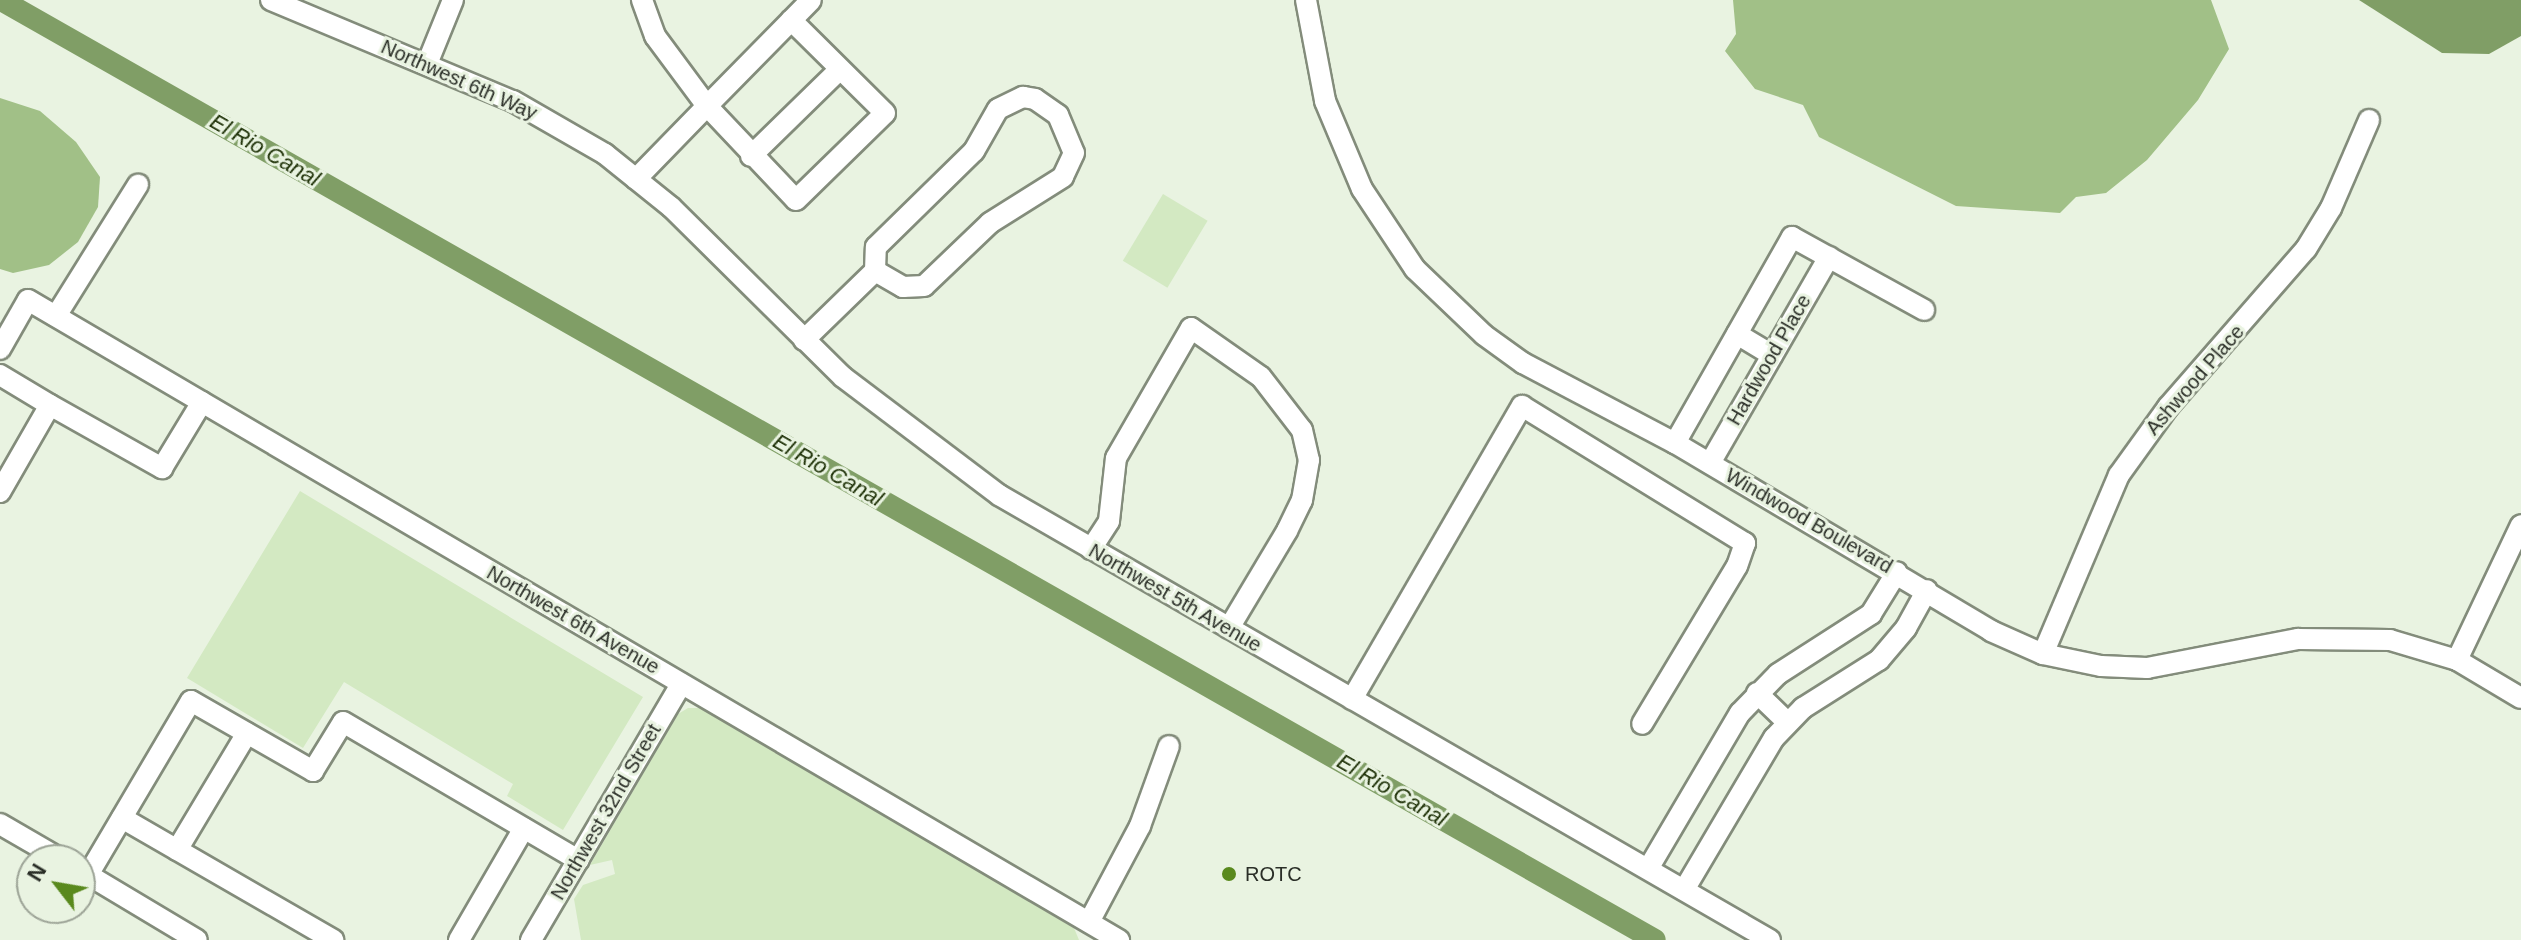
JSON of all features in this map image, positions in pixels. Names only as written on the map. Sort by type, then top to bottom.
[{"type":"street","name":"Northwest 6th Way","points":[[271,0],[427,64],[559,126],[636,179]]},
{"type":"street","points":[[427,64],[453,0]]},
{"type":"street","points":[[642,0],[655,36],[707,106],[751,156],[796,200],[885,113],[791,20]]},
{"type":"street","points":[[636,179],[811,0]]},
{"type":"street","name":"Windwood Boulevard","points":[[1306,0],[1313,55],[1341,146],[1386,230],[1415,269],[1484,335],[1523,363],[1710,463],[1897,572],[1991,631],[2043,654],[2101,666],[2147,668],[2298,639],[2344,636],[2390,640],[2457,660],[2521,698]]},
{"type":"street","points":[[751,156],[840,69]]},
{"type":"street","points":[[804,340],[875,271],[876,247],[974,151],[998,109],[1023,97],[1035,99],[1058,115],[1074,153],[1063,177],[990,223],[924,286],[903,287],[875,271]]},
{"type":"street","name":"Ashwood Place","points":[[2043,654],[2119,475],[2168,407],[2306,249],[2331,208],[2369,120]]},
{"type":"street","name":"Northwest 5th Avenue","points":[[636,179],[804,340],[945,459],[1091,549],[1770,940]]},
{"type":"street","points":[[56,316],[138,185]]},
{"type":"street","points":[[1675,443],[1792,237],[1924,310]]},
{"type":"street","name":"Hardwood Place","points":[[1710,463],[1829,257]]},
{"type":"street","name":"Northwest 6th Avenue","points":[[6,323],[28,300],[1101,933]]},
{"type":"street","points":[[0,349],[6,323]]},
{"type":"street","points":[[1091,549],[1109,521],[1116,458],[1191,328],[1261,377],[1302,430],[1309,460],[1302,500],[1229,628]]},
{"type":"street","points":[[1737,334],[1772,355]]},
{"type":"street","points":[[0,375],[162,468],[202,402]]},
{"type":"street","points":[[0,492],[50,405]]},
{"type":"street","points":[[1352,699],[1522,406],[1745,543],[1737,566],[1642,724]]},
{"type":"street","points":[[2457,660],[2521,525]]},
{"type":"street","points":[[1648,869],[1727,732],[1757,693],[1864,620],[1897,572]]},
{"type":"street","points":[[1684,890],[1762,755],[1787,722],[1879,660],[1906,628],[1927,590]]},
{"type":"street","name":"Northwest 32nd Street","points":[[531,940],[681,684]]},
{"type":"street","points":[[1757,693],[1787,722]]},
{"type":"street","points":[[96,856],[122,818],[191,701],[313,771],[343,722],[578,860]]},
{"type":"street","points":[[177,850],[247,733]]},
{"type":"street","points":[[1101,933],[1169,746]]},
{"type":"street","points":[[122,818],[333,940]]},
{"type":"street","points":[[0,824],[34,844]]},
{"type":"street","points":[[459,940],[524,828]]},
{"type":"street","points":[[96,880],[197,940]]},
{"type":"shaded area","points":[[1733,0],[2211,0],[2229,49],[2198,100],[2147,160],[2106,193],[2076,197],[2060,213],[1956,206],[1819,137],[1803,105],[1755,89],[1725,51],[1736,34]]},
{"type":"shaded area","points":[[2359,0],[2521,0],[2521,36],[2489,54],[2442,53]]},
{"type":"shaded area","points":[[0,98],[40,111],[76,142],[100,177],[98,207],[78,242],[49,265],[13,273],[0,269]]},
{"type":"shaded area","points":[[1163,194],[1208,221],[1167,288],[1123,261]]},
{"type":"shaded area","points":[[300,491],[643,697],[563,830],[507,796],[513,784],[344,682],[303,748],[187,678]]},
{"type":"shaded area","points":[[688,708],[700,708],[1074,928],[1079,940],[581,940],[574,899],[583,885],[615,874],[612,860],[590,865],[678,714]]},
{"type":"waterway","name":"El Rio Canal","points":[[1,0],[1655,940]]},
{"type":"place","name":"ROTC","points":[[1229,874]]}]
